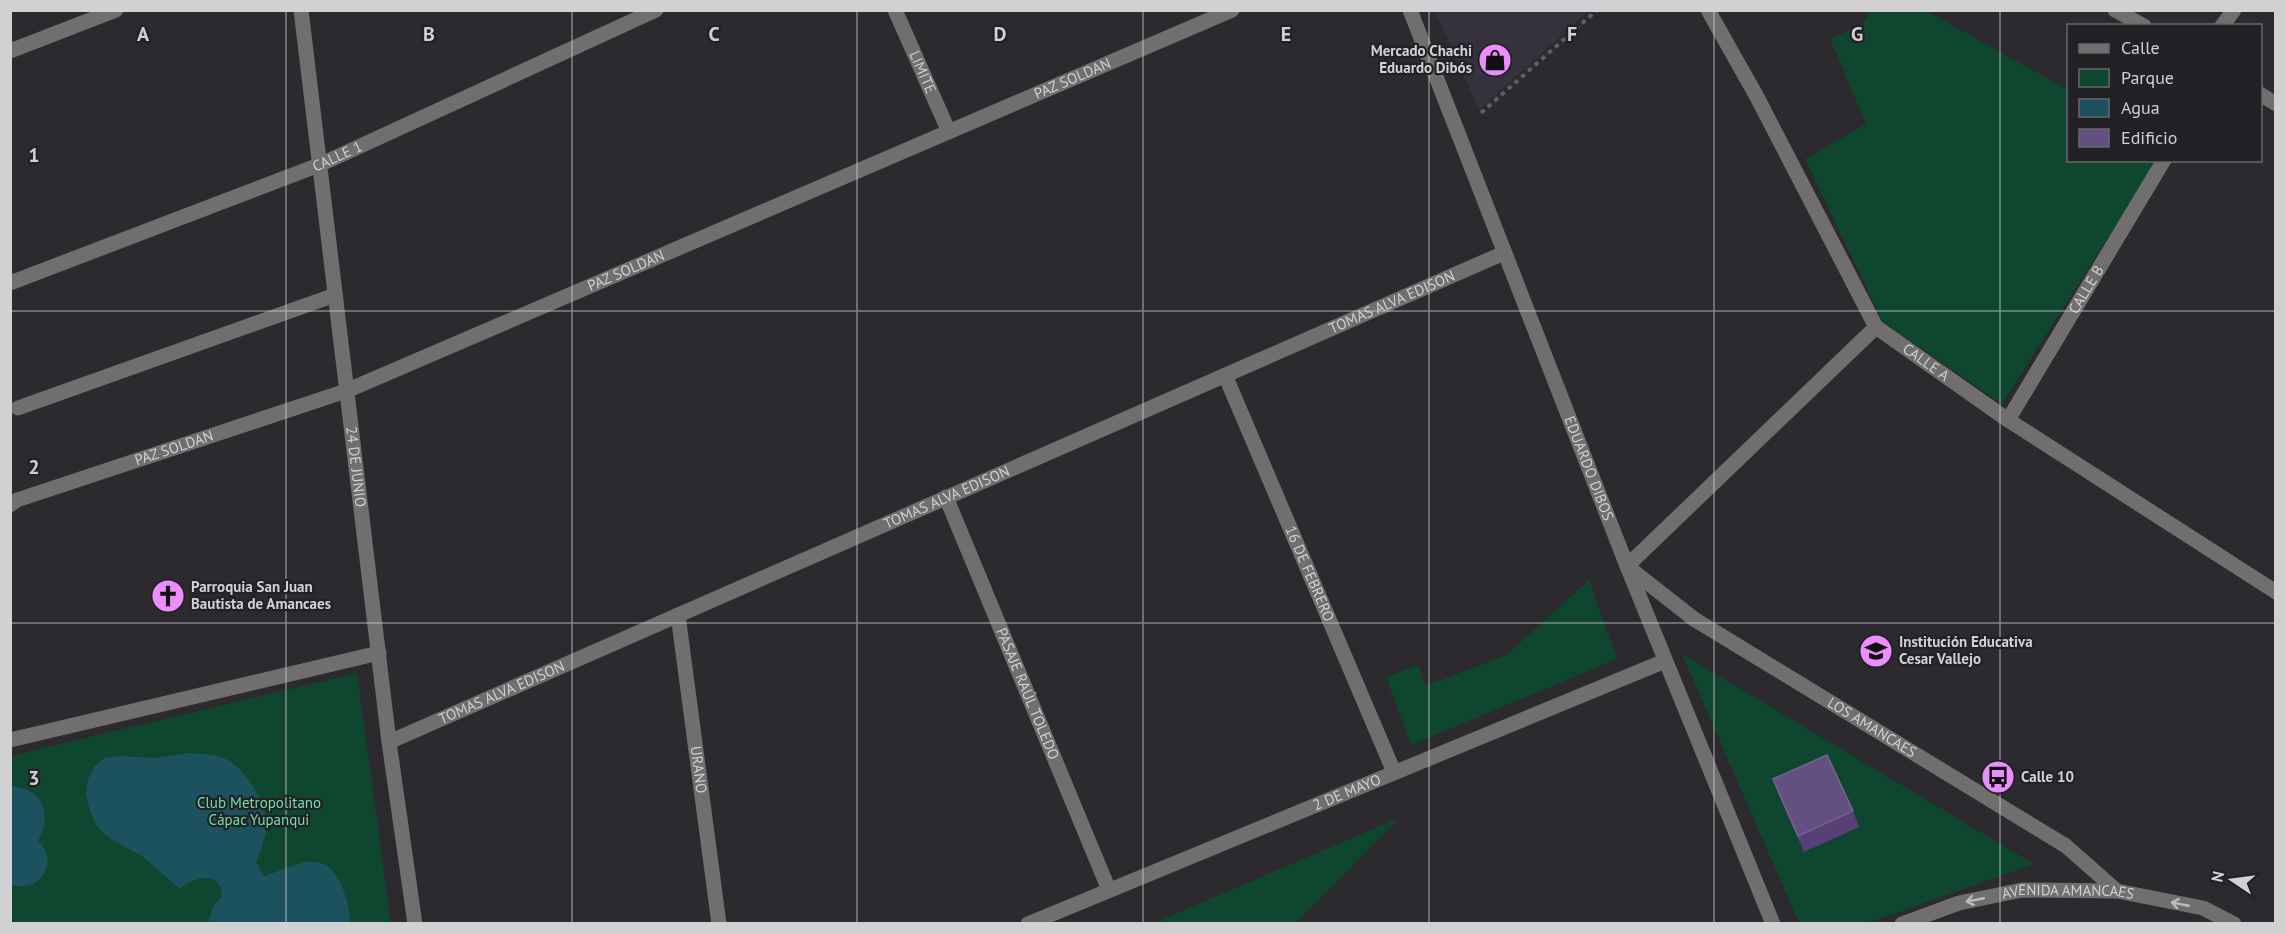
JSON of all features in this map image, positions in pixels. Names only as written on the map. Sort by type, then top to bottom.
[{"type":"street","points":[[10,51],[116,10]]},
{"type":"street","name":"24 DE JUNIO","points":[[301,10],[389,742],[415,924]]},
{"type":"street","name":"CALLE 1","points":[[10,282],[319,165],[656,10]]},
{"type":"street","name":"LIMITE","points":[[895,10],[949,132]]},
{"type":"street","name":"PAZ SOLDAN","points":[[10,505],[346,391],[1232,10]]},
{"type":"street","name":"EDUARDO DIBOS","points":[[1410,10],[1627,566],[1773,924]]},
{"type":"street","name":"CALLE A","points":[[1708,10],[1757,97],[1876,327],[2007,420],[2276,592]]},
{"type":"street","points":[[2115,10],[2140,24]]},
{"type":"street","points":[[2224,24],[2234,10]]},
{"type":"street","points":[[2262,95],[2276,104]]},
{"type":"street","name":"CALLE B","points":[[2007,420],[2163,162]]},
{"type":"street","name":"TOMAS ALVA EDISON","points":[[389,742],[1504,253]]},
{"type":"street","points":[[18,408],[335,295]]},
{"type":"street","points":[[1627,566],[1876,327]]},
{"type":"street","name":"16 DE FEBRERO","points":[[1225,375],[1394,772]]},
{"type":"street","name":"PASAJE RAÚL TOLEDO","points":[[946,497],[1109,890]]},
{"type":"street","name":"LOS AMANCAES","points":[[1627,566],[1694,619],[2066,846],[2117,891]]},
{"type":"street","name":"URANO","points":[[678,615],[719,924]]},
{"type":"street","points":[[10,740],[379,653]]},
{"type":"street","name":"2 DE MAYO","points":[[1028,924],[1665,660]]},
{"type":"street","name":"AVENIDA AMANCAES","points":[[1902,924],[1959,903],[2022,890],[2117,891],[2203,909],[2234,924]]},
{"type":"path","points":[[1457,133],[1597,10]]},
{"type":"shaded area","name":"Mercado Chachi Eduardo Dibós","points":[[1435,11],[1589,11],[1479,110]]},
{"type":"green space","points":[[1925,10],[2067,89],[2067,162],[2156,162],[2002,404],[1883,322],[1805,159],[1866,124],[1830,39],[1862,24],[1871,11]]},
{"type":"green space","points":[[1589,580],[1617,659],[1411,745],[1386,677],[1418,665],[1426,686],[1508,654]]},
{"type":"green space","points":[[1682,654],[2034,864],[1868,923],[1799,923]]},
{"type":"green space","name":"Club Metropolitano Cápac Yupanqui","points":[[357,673],[391,923],[11,923],[10,756]]},
{"type":"green space","points":[[1399,818],[1296,923],[1154,923]]},
{"type":"water","points":[[189,753],[213,755],[226,759],[249,780],[260,800],[266,821],[265,838],[256,862],[264,876],[308,862],[328,867],[335,873],[345,893],[351,923],[208,923],[213,907],[222,896],[217,882],[206,878],[199,879],[180,889],[142,856],[109,838],[97,826],[86,794],[88,779],[94,767],[104,758],[119,756],[154,758]]},
{"type":"water","points":[[10,786],[21,788],[37,797],[44,812],[45,821],[38,841],[45,849],[47,867],[37,881],[30,885],[11,884]]},
{"type":"building","points":[[1827,755],[1853,811],[1798,836],[1773,779]]},
{"type":"place","name":"Mercado Chachi Eduardo Dibós","points":[[1495,60]]},
{"type":"place","name":"Parroquia San Juan Bautista de Amancaes","points":[[168,596]]},
{"type":"place","name":"Institución Educativa Cesar Vallejo","points":[[1876,651]]},
{"type":"place","name":"Calle 10","points":[[1998,777]]}]
